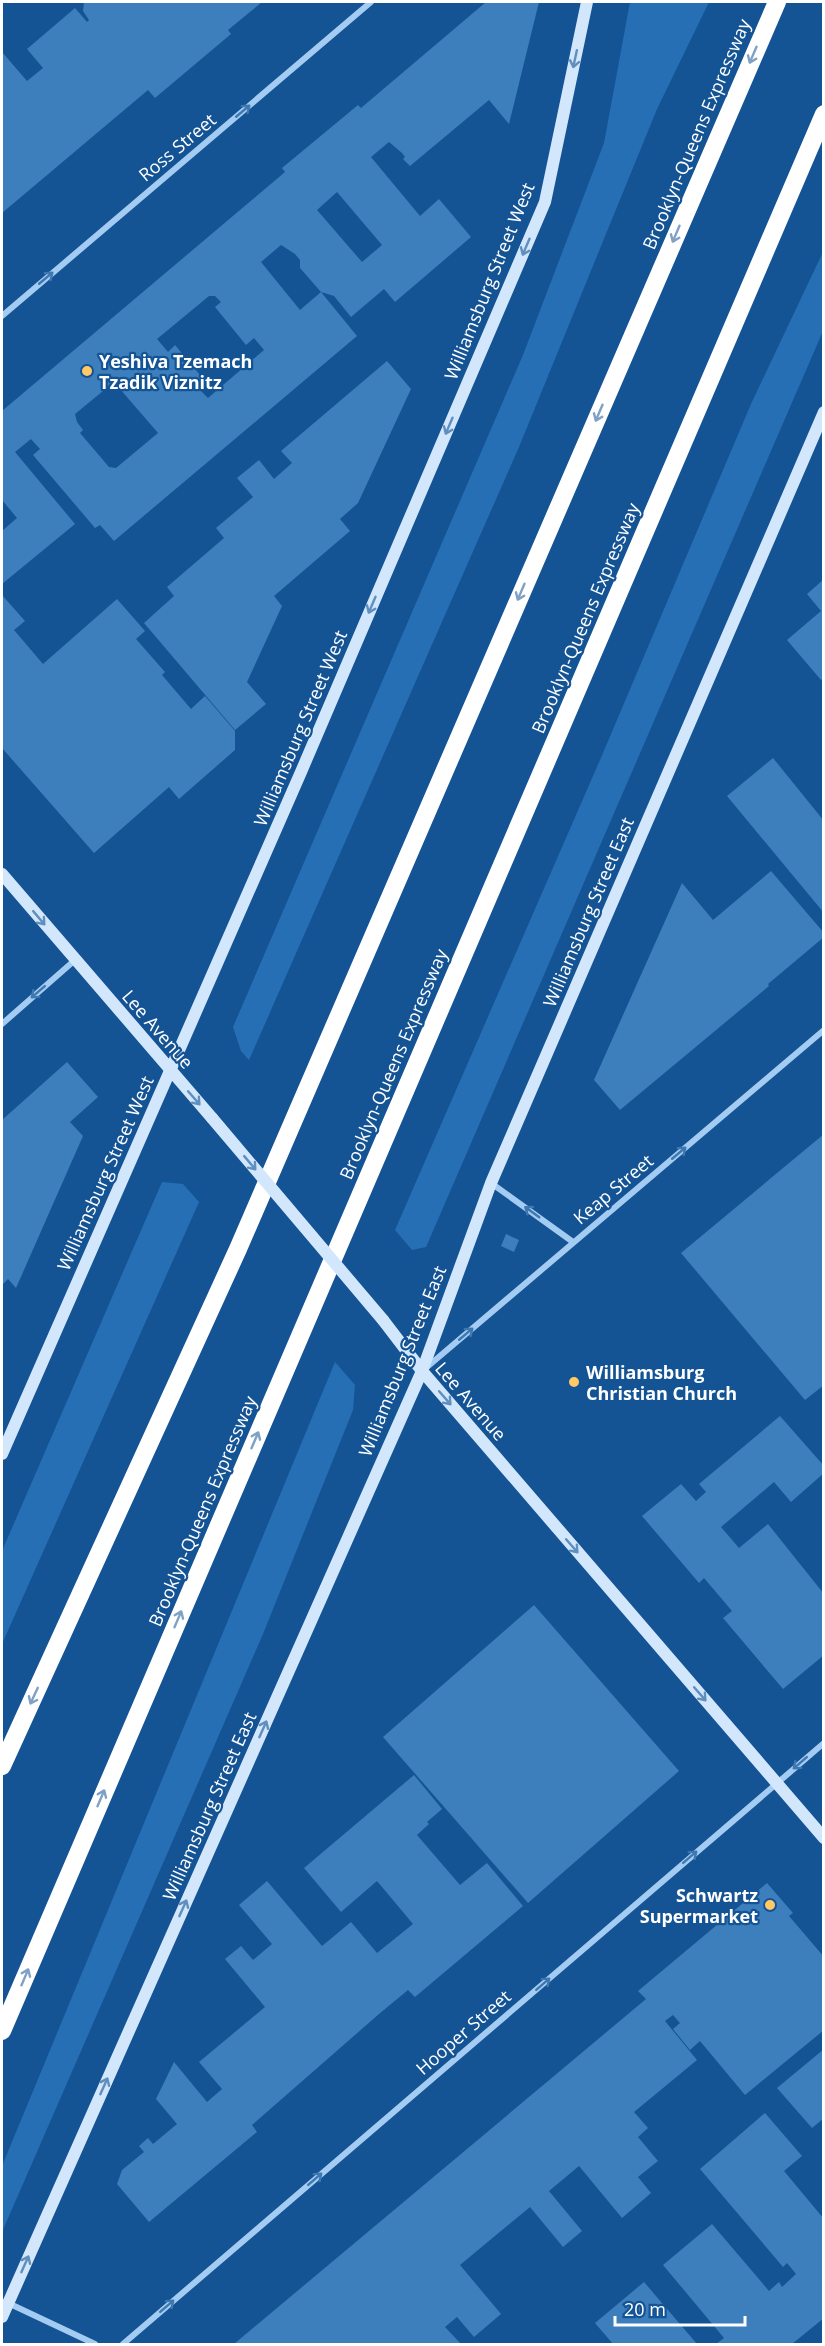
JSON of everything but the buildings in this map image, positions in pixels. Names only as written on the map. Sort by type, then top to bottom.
[{"type":"highway","name":"Brooklyn-Queens Expressway","points":[[2,1766],[237,1249],[777,2]]},
{"type":"highway","name":"Brooklyn-Queens Expressway","points":[[2,2031],[824,114]]},
{"type":"main road","name":"Williamsburg Street West","points":[[2,1454],[301,772],[545,202],[587,2]]},
{"type":"main road","name":"Williamsburg Street East","points":[[2,2318],[422,1371],[491,1183],[824,412]]},
{"type":"main road","name":"Lee Avenue","points":[[2,874],[383,1320],[422,1371],[824,1838]]},
{"type":"street","name":"Ross Street","points":[[2,316],[371,2]]},
{"type":"street","points":[[2,1024],[75,960]]},
{"type":"street","name":"Keap Street","points":[[422,1371],[824,1030]]},
{"type":"street","points":[[491,1183],[573,1242]]},
{"type":"street","name":"Hooper Street","points":[[123,2344],[824,1743]]},
{"type":"street","points":[[8,2303],[95,2344]]},
{"type":"shaded area","points":[[630,2],[709,2],[657,109],[519,447],[249,1060],[241,1051],[233,1027],[523,355],[604,143]]},
{"type":"shaded area","points":[[823,252],[823,331],[426,1247],[412,1250],[395,1230],[600,760],[751,404]]},
{"type":"shaded area","points":[[162,1182],[183,1184],[199,1202],[2,1644],[2,1551]]},
{"type":"shaded area","points":[[335,1362],[355,1385],[353,1410],[263,1634],[2,2232],[2,2166]]},
{"type":"place","name":"Yeshiva Tzemach Tzadik Viznitz","points":[[87,371]]},
{"type":"place","name":"Williamsburg Christian Church","points":[[574,1382]]},
{"type":"place","name":"Schwartz Supermarket","points":[[770,1905]]}]
